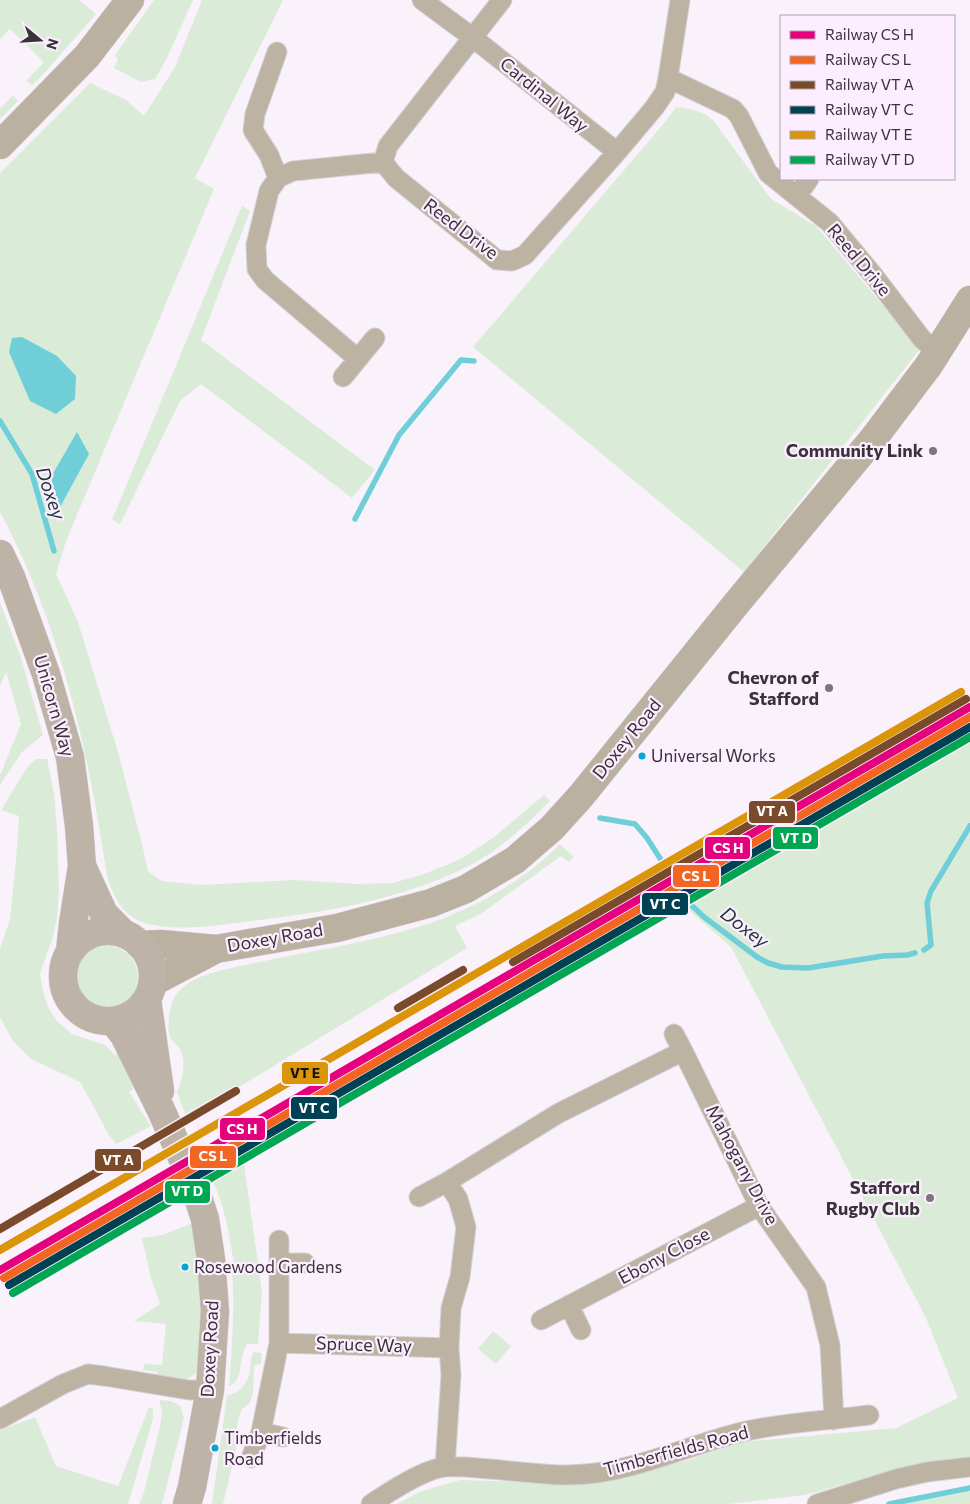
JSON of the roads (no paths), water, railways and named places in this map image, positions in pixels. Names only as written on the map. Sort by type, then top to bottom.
[{"type":"main road","name":"Unicorn Way","points":[[0,554],[11,577],[46,674],[70,757],[80,826],[82,866],[70,951]]},
{"type":"main road","name":"Unicorn Way","points":[[82,866],[104,914],[132,939]]},
{"type":"main road","points":[[110,931],[132,939],[148,956],[152,969],[150,991],[140,1007],[132,1014],[113,1021],[98,1020],[85,1015],[74,1006],[66,993],[63,979],[64,964],[70,951],[81,940],[94,933],[110,931]]},
{"type":"main road","name":"Doxey Road","points":[[150,991],[156,1062],[165,1118]]},
{"type":"main road","name":"Doxey Road","points":[[113,1021],[124,1035],[165,1118],[192,1182],[205,1219],[211,1259],[214,1311],[210,1390],[192,1487],[187,1504]]},
{"type":"street","points":[[0,145],[88,56],[130,0]]},
{"type":"street","name":"Cardinal Way","points":[[422,0],[472,37],[617,152]]},
{"type":"street","points":[[358,359],[265,280],[257,269],[256,245],[269,191],[278,178],[293,171],[383,162],[388,146],[502,0]]},
{"type":"street","name":"Reed Drive","points":[[383,162],[396,178],[497,260],[512,261],[525,255],[617,152],[665,92],[680,0]]},
{"type":"street","points":[[278,52],[255,114],[253,130],[269,155],[278,178]]},
{"type":"street","name":"Reed Drive","points":[[668,78],[732,108],[739,116],[768,173],[830,223],[874,276],[922,339],[933,358]]},
{"type":"street","points":[[797,196],[808,180]]},
{"type":"street","points":[[933,358],[970,302]]},
{"type":"street","points":[[343,377],[375,338]]},
{"type":"street","name":"Doxey Road","points":[[132,939],[161,944],[216,948],[336,928],[431,903],[466,889],[515,860],[552,828],[581,796],[736,604],[873,439],[933,358]]},
{"type":"street","name":"Doxey Road","points":[[150,991],[216,948]]},
{"type":"street","name":"Mahogany Drive","points":[[674,1034],[759,1206],[816,1287],[830,1345],[834,1420]]},
{"type":"street","points":[[419,1197],[447,1182],[559,1113],[683,1051]]},
{"type":"street","points":[[445,1467],[451,1375],[449,1348],[451,1308],[460,1277],[466,1227],[458,1199],[447,1182]]},
{"type":"street","name":"Ebony Close","points":[[541,1320],[759,1206]]},
{"type":"street","points":[[250,1458],[261,1432],[279,1343],[279,1240]]},
{"type":"street","points":[[279,1263],[305,1263]]},
{"type":"street","points":[[569,1305],[581,1330]]},
{"type":"street","name":"Spruce Way","points":[[279,1343],[449,1348]]},
{"type":"street","points":[[0,1419],[63,1384],[88,1374],[189,1390],[210,1390]]},
{"type":"street","name":"Timberfields Road","points":[[371,1504],[428,1471],[445,1467],[480,1468],[542,1474],[595,1473],[641,1464],[703,1442],[744,1432],[792,1422],[834,1420],[869,1415]]},
{"type":"street","points":[[261,1432],[283,1437]]},
{"type":"street","points":[[817,1504],[896,1479],[927,1472],[970,1467]]},
{"type":"water","points":[[22,337],[57,356],[76,376],[75,399],[56,414],[30,401],[9,352],[12,338]]},
{"type":"water","points":[[77,432],[89,454],[59,509],[51,477]]},
{"type":"waterway","points":[[355,519],[399,435],[461,360],[474,361]]},
{"type":"waterway","name":"Doxey","points":[[0,421],[32,474],[54,551]]},
{"type":"waterway","name":"Doxey","points":[[600,818],[635,824],[647,838],[688,902],[704,917],[757,957],[768,963],[782,967],[808,968],[915,953]]},
{"type":"waterway","name":"Doxey","points":[[924,950],[931,945],[927,903],[931,891],[970,826]]},
{"type":"waterway","points":[[889,1504],[970,1488]]},
{"type":"place","name":"Community Link","points":[[933,451]]},
{"type":"place","name":"Chevron of Stafford","points":[[829,688]]},
{"type":"place","name":"Universal Works","points":[[642,756]]},
{"type":"place","name":"Stafford Rugby Club","points":[[930,1198]]},
{"type":"place","name":"Rosewood Gardens","points":[[185,1267]]},
{"type":"place","name":"Timberfields Road","points":[[215,1448]]}]
